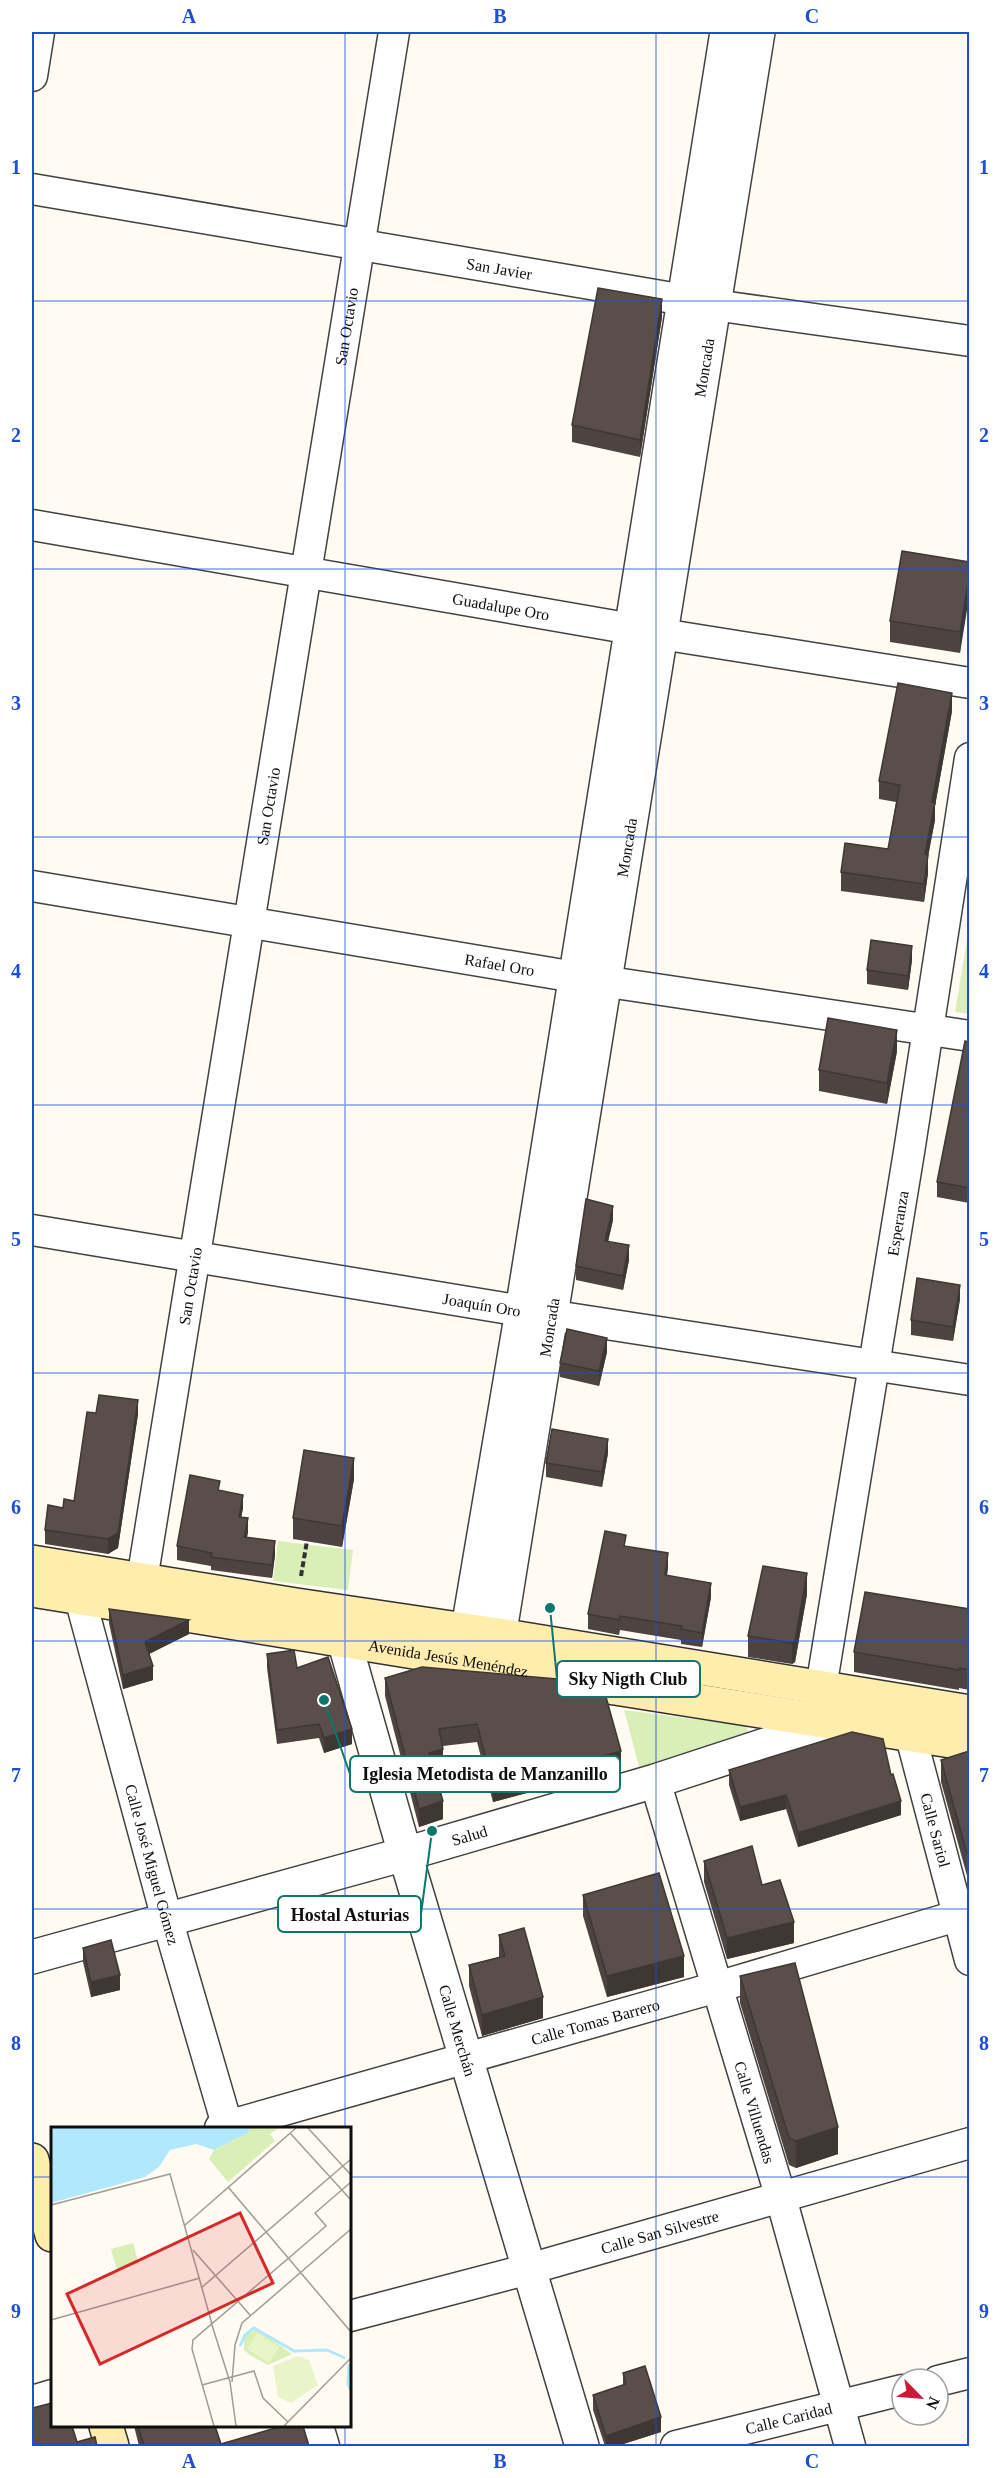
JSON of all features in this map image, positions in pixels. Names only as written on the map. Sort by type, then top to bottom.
[{"type":"main road","name":"Avenida Jesús Menéndez","points":[[32,1562],[296,1605],[341,1626]]},
{"type":"main road","name":"Avenida Jesús Menéndez","points":[[32,1590],[80,1598],[341,1626],[481,1647],[821,1688],[969,1712]]},
{"type":"main road","name":"Avenida Jesús Menéndez","points":[[481,1647],[615,1688],[909,1732],[969,1744]]},
{"type":"main road","points":[[38,2174],[51,2231]]},
{"type":"main road","points":[[106,2427],[112,2446]]},
{"type":"street","points":[[32,76],[39,32]]},
{"type":"street","name":"San Octavio","points":[[142,1580],[308,572],[394,32]]},
{"type":"street","name":"Moncada","points":[[699,302],[727,32]]},
{"type":"street","name":"Moncada","points":[[481,1647],[699,302],[758,32]]},
{"type":"street","name":"San Javier","points":[[32,189],[699,302],[969,341]]},
{"type":"street","name":"Guadalupe Oro","points":[[32,525],[646,631],[969,683]]},
{"type":"street","name":"Esperanza","points":[[821,1688],[928,1029],[969,758]]},
{"type":"street","name":"Rafael Oro","points":[[32,886],[590,979],[969,1036]]},
{"type":"street","name":"Joaquín Oro","points":[[32,1230],[536,1313],[969,1380]]},
{"type":"street","name":"Calle José Miguel Gómez","points":[[80,1598],[225,2127]]},
{"type":"street","name":"Calle Merchán","points":[[341,1626],[405,1854],[582,2446]]},
{"type":"street","name":"Calle Sariol","points":[[902,1700],[909,1732],[963,1914],[969,1960]]},
{"type":"street","name":"Salud","points":[[32,1957],[405,1854],[655,1781],[836,1722]]},
{"type":"street","name":"Calle Villuendas","points":[[655,1781],[781,2198],[850,2446]]},
{"type":"street","name":"Calle Tomas Barrero","points":[[229,2127],[963,1914]]},
{"type":"street","name":"Calle San Silvestre","points":[[351,2316],[529,2269],[969,2143]]},
{"type":"street","points":[[950,2378],[969,2373]]},
{"type":"street","name":"Calle Caridad","points":[[676,2446],[890,2393]]},
{"type":"street","points":[[32,2401],[51,2395]]},
{"type":"street","points":[[318,2427],[324,2446]]},
{"type":"path","points":[[296,1605],[308,1541]]},
{"type":"green space","points":[[969,928],[970,1014],[955,1012]]},
{"type":"green space","points":[[278,1541],[353,1550],[348,1590],[273,1581]]},
{"type":"green space","points":[[624,1710],[747,1726],[748,1739],[640,1770]]},
{"type":"building","points":[[598,288],[662,299],[640,440],[572,425]]},
{"type":"building","points":[[902,551],[969,562],[969,577],[960,632],[890,621]]},
{"type":"building","points":[[898,683],[952,693],[932,802],[935,802],[925,854],[928,855],[924,884],[841,872],[845,843],[888,849],[900,785],[879,781]]},
{"type":"building","points":[[871,940],[912,946],[908,976],[867,970]]},
{"type":"building","points":[[828,1018],[897,1030],[887,1083],[819,1070]]},
{"type":"building","points":[[965,1041],[969,1042],[969,1188],[937,1182]]},
{"type":"building","points":[[586,1199],[613,1206],[605,1241],[629,1245],[623,1276],[576,1266]]},
{"type":"building","points":[[917,1278],[960,1285],[953,1327],[911,1320]]},
{"type":"building","points":[[567,1329],[607,1338],[599,1371],[560,1363]]},
{"type":"building","points":[[99,1395],[138,1400],[118,1533],[108,1539],[45,1530],[48,1505],[63,1508],[64,1499],[74,1501],[87,1412],[96,1413]]},
{"type":"building","points":[[552,1429],[608,1439],[602,1472],[546,1463]]},
{"type":"building","points":[[304,1450],[354,1458],[342,1526],[293,1518]]},
{"type":"building","points":[[190,1475],[220,1481],[218,1490],[243,1495],[239,1517],[248,1518],[244,1537],[275,1541],[272,1565],[211,1557],[212,1553],[177,1546]]},
{"type":"building","points":[[605,1531],[626,1535],[624,1546],[668,1553],[665,1575],[711,1583],[702,1633],[681,1629],[682,1626],[620,1616],[619,1620],[588,1614]]},
{"type":"building","points":[[763,1566],[807,1573],[795,1641],[792,1643],[748,1636]]},
{"type":"building","points":[[865,1592],[969,1609],[969,1670],[854,1652]]},
{"type":"building","points":[[109,1609],[189,1620],[145,1642],[153,1666],[123,1675]]},
{"type":"building","points":[[294,1650],[297,1668],[328,1657],[352,1729],[324,1738],[319,1724],[277,1730],[267,1654]]},
{"type":"building","points":[[422,1667],[557,1679],[559,1689],[606,1697],[621,1751],[493,1785],[477,1724],[439,1729],[443,1749],[429,1753],[443,1801],[419,1809],[385,1678]]},
{"type":"building","points":[[852,1732],[883,1739],[891,1775],[893,1774],[901,1801],[798,1833],[786,1795],[740,1807],[729,1770]]},
{"type":"building","points":[[969,1751],[969,1861],[941,1760]]},
{"type":"building","points":[[752,1846],[762,1885],[780,1880],[794,1922],[727,1938],[704,1861]]},
{"type":"building","points":[[659,1873],[684,1956],[607,1976],[583,1895]]},
{"type":"building","points":[[524,1928],[543,1997],[482,2015],[469,1965],[505,1956],[499,1935]]},
{"type":"building","points":[[111,1940],[120,1975],[91,1982],[83,1948]]},
{"type":"building","points":[[795,1963],[838,2127],[796,2141],[789,2138],[740,1976]]},
{"type":"building","points":[[645,2366],[661,2417],[606,2436],[593,2395],[626,2384],[623,2373]]},
{"type":"building","points":[[51,2403],[51,2427],[72,2427],[77,2442],[95,2437],[97,2446],[32,2446],[32,2408]]},
{"type":"building","points":[[138,2427],[215,2427],[221,2444],[279,2427],[303,2427],[309,2446],[144,2446]]},
{"type":"place","name":"Sky Nigth Club","points":[[550,1608]]},
{"type":"place","name":"Iglesia Metodista de Manzanillo","points":[[324,1700]]},
{"type":"place","name":"Hostal Asturias","points":[[432,1831]]}]
